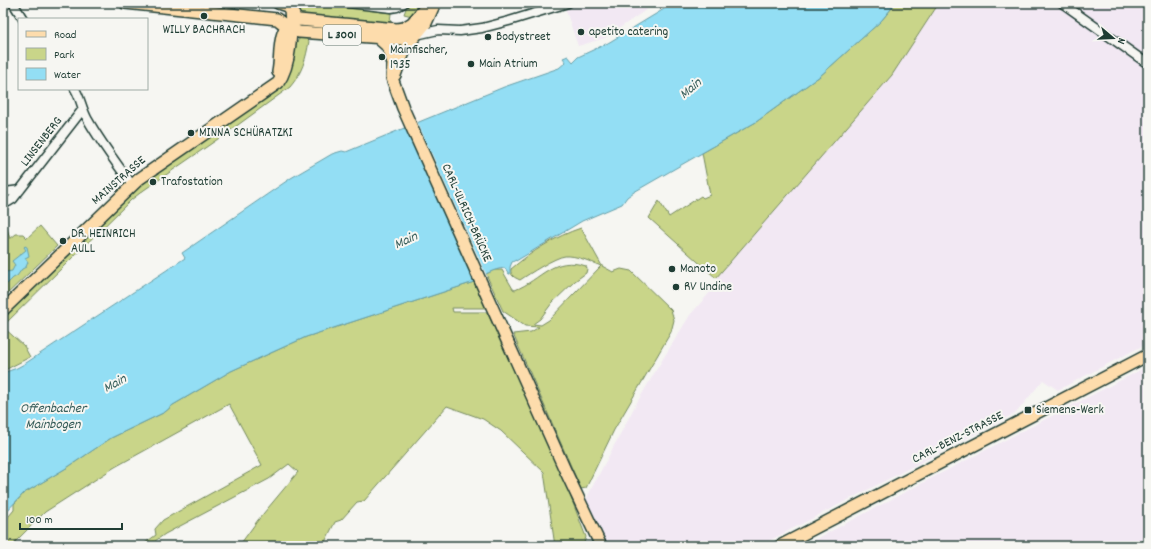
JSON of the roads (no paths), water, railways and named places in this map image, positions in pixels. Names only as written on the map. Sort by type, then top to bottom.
[{"type":"main road","name":"L 3001","points":[[129,3],[288,23],[306,32],[378,38],[388,47],[394,83]]},
{"type":"main road","points":[[278,3],[290,6]]},
{"type":"main road","points":[[288,23],[397,29],[404,28],[412,23],[429,3]]},
{"type":"main road","points":[[392,64],[406,42],[416,35],[424,26],[435,3]]},
{"type":"main road","points":[[288,23],[290,6]]},
{"type":"main road","points":[[288,23],[285,14],[290,6]]},
{"type":"main road","name":"MAINSTRASSE","points":[[3,310],[132,186],[149,172],[278,83],[284,74],[288,51],[288,23]]},
{"type":"main road","name":"MAINSTRASSE","points":[[268,90],[275,80],[278,70],[282,34],[288,23]]},
{"type":"main road","points":[[394,83],[397,68],[412,23]]},
{"type":"main road","points":[[397,29],[406,42]]},
{"type":"main road","name":"MAINSTRASSE","points":[[288,51],[294,39],[306,32]]},
{"type":"main road","points":[[378,38],[406,42]]},
{"type":"main road","name":"CARL-ULRICH-BRÜCKE","points":[[394,83],[403,108],[504,330],[565,470],[601,546]]},
{"type":"main road","name":"CARL-BENZ-STRASSE","points":[[780,546],[1148,355]]},
{"type":"street","points":[[13,3],[22,18]]},
{"type":"street","points":[[348,3],[391,8],[397,7],[404,3]]},
{"type":"street","points":[[416,35],[438,30],[460,31],[482,28],[568,3]]},
{"type":"street","points":[[1062,3],[1148,64]]},
{"type":"street","points":[[429,16],[432,23],[438,30]]},
{"type":"street","points":[[75,90],[90,123],[132,186]]},
{"type":"street","name":"LINSENBERG","points":[[3,200],[8,202],[20,190],[83,109]]},
{"type":"street","points":[[3,194],[5,192],[20,190]]},
{"type":"water","points":[[674,3],[896,3],[881,21],[820,76],[756,122],[634,192],[627,197],[622,204],[582,221],[512,262],[510,274],[505,268],[492,271],[474,282],[306,337],[231,371],[173,405],[165,412],[111,438],[68,467],[24,493],[3,515],[3,373],[26,363],[185,258],[182,253],[291,178],[332,154],[342,151],[346,152],[504,87],[559,68],[566,62],[563,58],[568,56],[573,62],[578,57],[608,43]]},
{"type":"water","points":[[24,247],[27,247],[29,256],[25,258],[28,262],[26,267],[22,269],[17,276],[5,286],[3,286],[3,271],[12,271],[15,265],[12,261],[26,250]]},
{"type":"place","name":"WILLY BACHRACH","points":[[204,16]]},
{"type":"place","name":"apetito catering","points":[[581,32]]},
{"type":"place","name":"Bodystreet","points":[[488,37]]},
{"type":"place","name":"Mainfischer, 1935","points":[[382,57]]},
{"type":"place","name":"Main Atrium","points":[[471,64]]},
{"type":"place","name":"MINNA SCHÜRATZKI","points":[[191,133]]},
{"type":"place","name":"Trafostation","points":[[153,182]]},
{"type":"place","name":"DR. HEINRICH AULL","points":[[63,241]]},
{"type":"place","name":"Manoto","points":[[672,269]]},
{"type":"place","name":"RV Undine","points":[[676,287]]},
{"type":"place","name":"Siemens-Werk","points":[[1028,410]]},
{"type":"water label","name":"Main","points":[[691,89]]},
{"type":"water label","name":"Main","points":[[406,241]]},
{"type":"water label","name":"Main","points":[[115,384]]},
{"type":"water label","name":"Offenbacher Mainbogen","points":[[53,418]]}]
